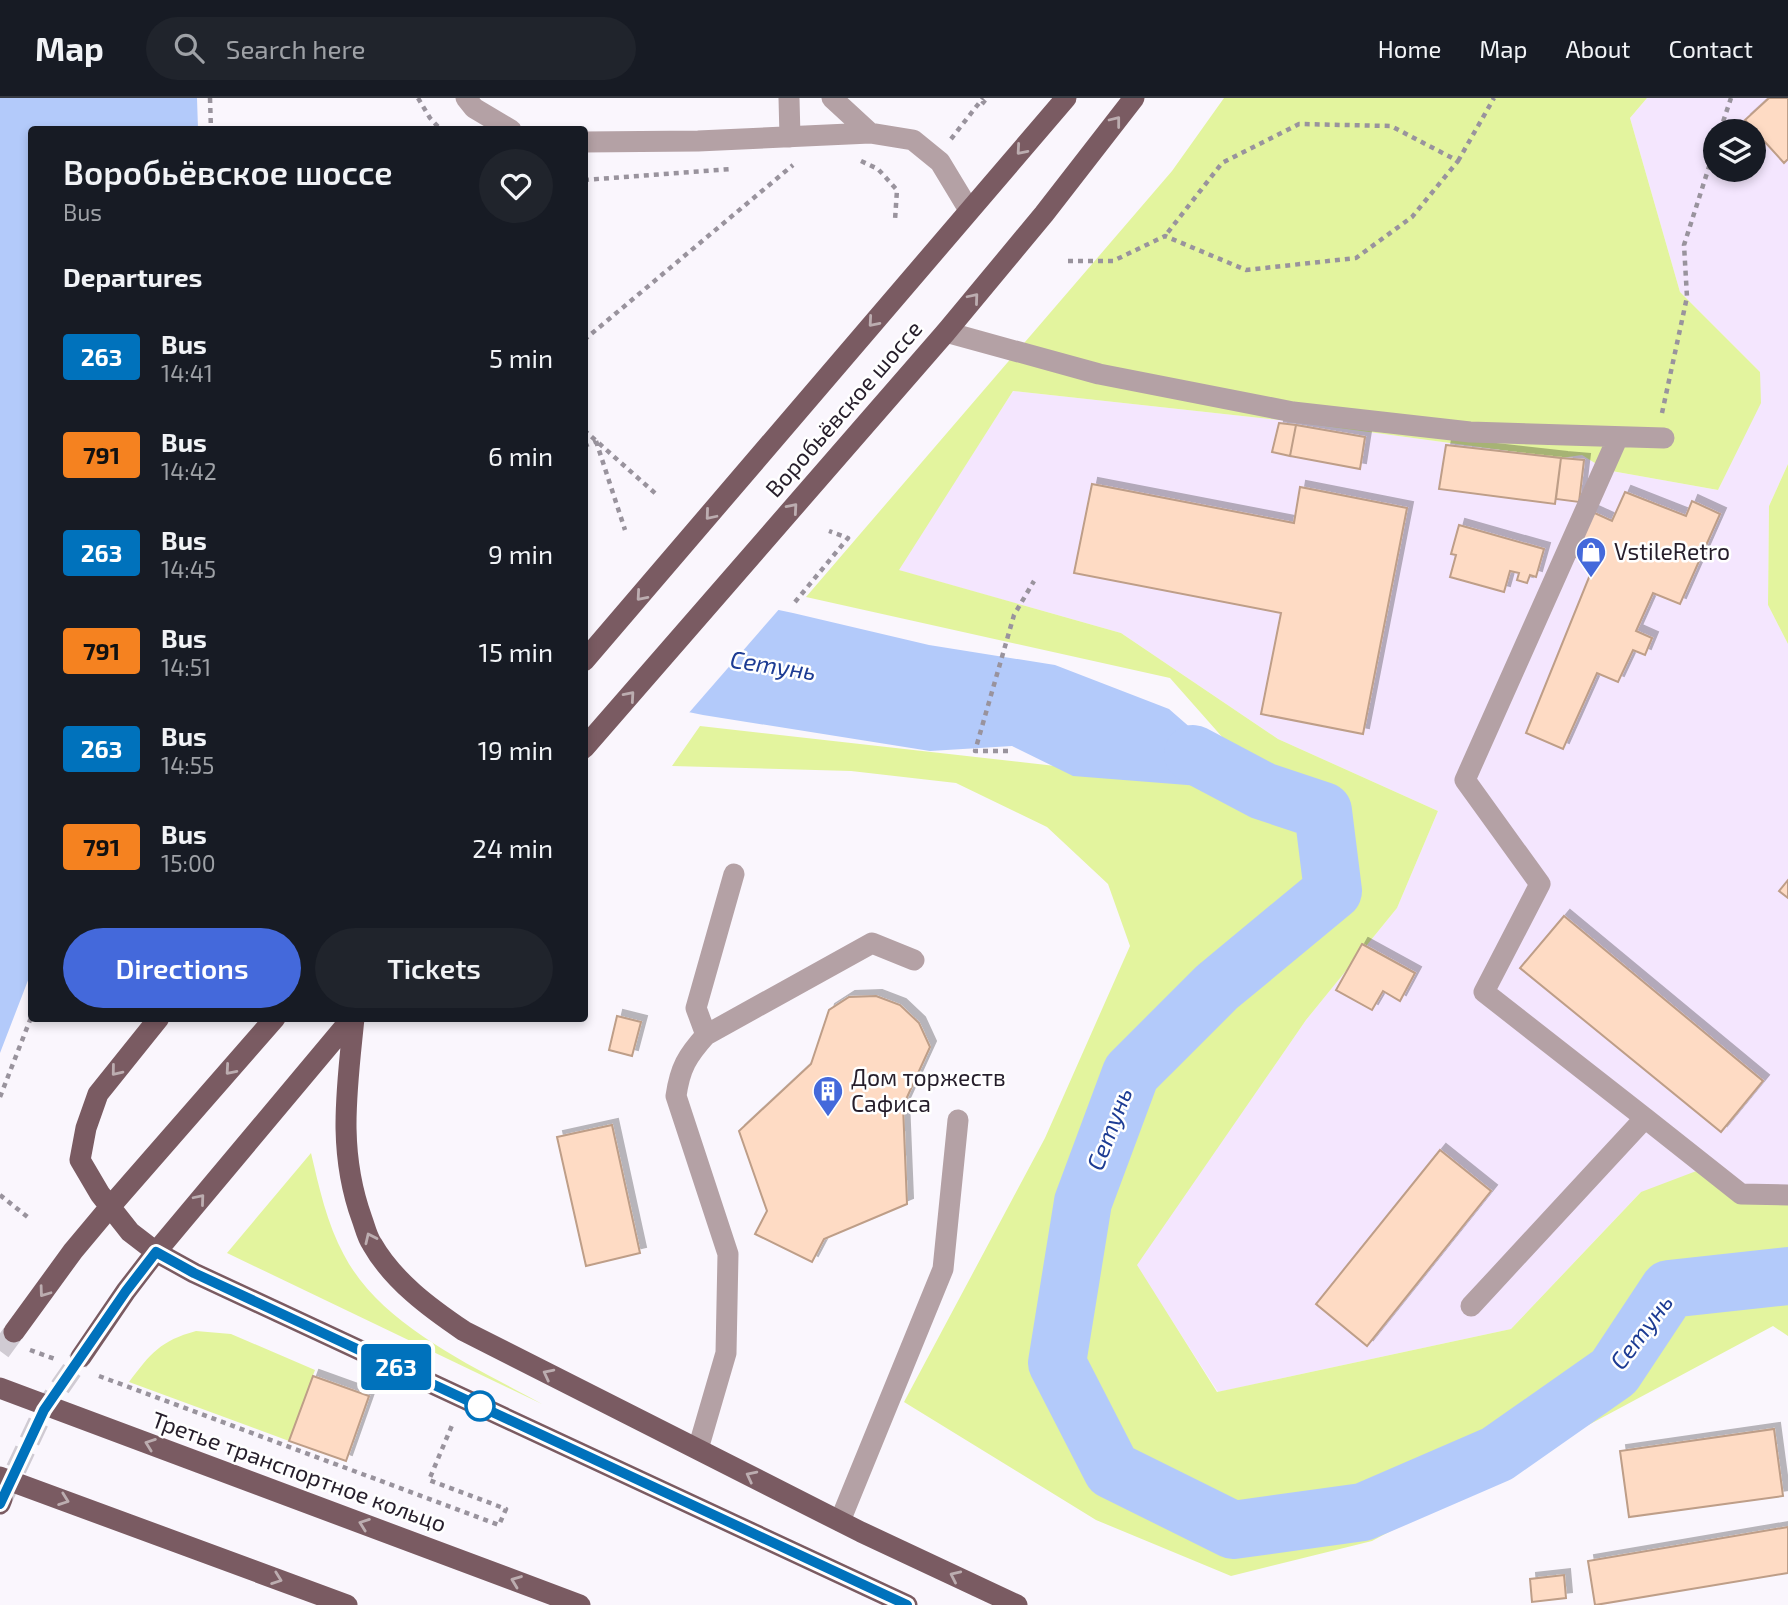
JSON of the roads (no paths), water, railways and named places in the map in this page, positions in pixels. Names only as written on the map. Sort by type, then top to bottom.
[{"type":"main road","name":"Воробьёвское шоссе","points":[[588,655],[1066,98]]},
{"type":"main road","name":"Воробьёвское шоссе","points":[[588,744],[946,332],[1044,214],[1134,98]]},
{"type":"main road","points":[[156,1022],[98,1094],[86,1128],[80,1160],[109,1208],[130,1232],[156,1252],[194,1273],[907,1605]]},
{"type":"main road","points":[[20,1340],[73,1251],[272,1022]]},
{"type":"main road","points":[[78,1364],[126,1291],[156,1252],[350,1022]]},
{"type":"main road","points":[[353,1022],[346,1094],[345,1145],[355,1198],[371,1244],[424,1303],[464,1331],[840,1521],[1017,1605]]},
{"type":"main road","name":"Третье транспортное кольцо","points":[[0,1388],[580,1605]]},
{"type":"main road","points":[[0,1477],[346,1605]]},
{"type":"lane","points":[[466,98],[474,108],[505,126]]},
{"type":"lane","points":[[789,98],[790,137]]},
{"type":"lane","points":[[832,98],[870,133]]},
{"type":"lane","points":[[588,142],[698,141],[870,133],[913,140],[940,162],[969,210]]},
{"type":"lane","points":[[946,332],[1099,374],[1293,412],[1470,432],[1661,438]]},
{"type":"lane","points":[[1618,437],[1465,780],[1540,884],[1484,992],[1741,1194],[1788,1195]]},
{"type":"lane","points":[[706,1035],[696,1008],[734,874]]},
{"type":"lane","points":[[698,1449],[726,1353],[728,1254],[676,1096],[680,1073],[692,1050],[706,1035],[872,943],[914,960]]},
{"type":"lane","points":[[1471,1306],[1645,1118]]},
{"type":"lane","points":[[840,1521],[943,1269],[958,1120]]},
{"type":"water","points":[[0,98],[197,98],[198,126],[28,126],[28,980],[0,1053]]},
{"type":"water","points":[[588,570],[929,645],[1055,665],[1169,709],[1263,791],[1073,776],[1012,746],[930,751],[703,715],[588,692]]},
{"type":"waterway","name":"Сетунь","points":[[1193,754],[1263,791],[1323,811],[1333,891],[1217,987],[1131,1073],[1083,1202],[1057,1363],[1112,1470],[1233,1530],[1363,1512],[1497,1454],[1614,1372],[1669,1289],[1788,1276]]},
{"type":"tunnel","points":[[0,1351],[14,1332]]},
{"type":"tunnel","points":[[3,1497],[44,1410],[81,1357]]},
{"type":"place","name":"VstileRetro","points":[[1591,579]]},
{"type":"place","name":"Дом торжеств Сафиса","points":[[828,1118]]}]
